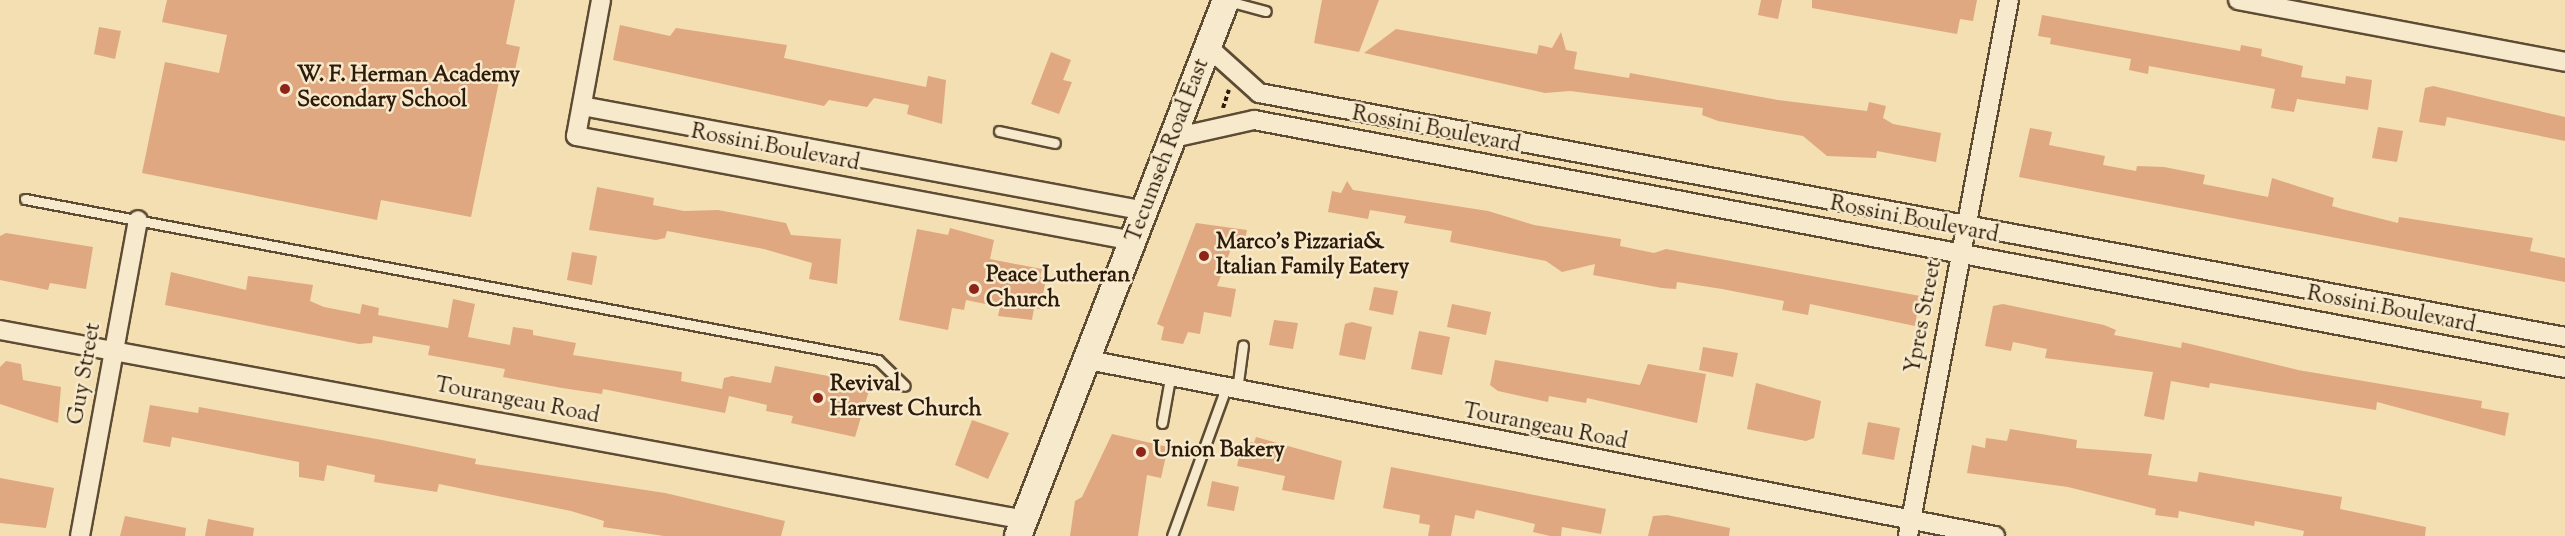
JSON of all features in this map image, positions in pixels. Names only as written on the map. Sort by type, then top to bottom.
[{"type":"main road","name":"Tecumseh Road East","points":[[1022,528],[1226,0]]},
{"type":"street","points":[[582,106],[601,0]]},
{"type":"street","name":"Ypres Street","points":[[1910,528],[2009,0]]},
{"type":"street","points":[[2238,0],[2565,62]]},
{"type":"street","points":[[1208,47],[1258,93],[1254,120]]},
{"type":"street","name":"Rossini Boulevard","points":[[1258,93],[2565,337]]},
{"type":"street","name":"Rossini Boulevard","points":[[1134,241],[576,136],[582,106],[1146,211]]},
{"type":"street","name":"Rossini Boulevard","points":[[1173,138],[1254,120],[2565,368]]},
{"type":"street","points":[[965,209],[969,178]]},
{"type":"street","name":"Guy Street","points":[[80,536],[138,220]]},
{"type":"street","name":"Tourangeau Road","points":[[0,330],[1022,528]]},
{"type":"street","name":"Tourangeau Road","points":[[1088,360],[1231,392],[1910,528],[1995,536]]},
{"type":"lane","points":[[1226,0],[1266,11]]},
{"type":"lane","points":[[999,131],[1055,143]]},
{"type":"lane","points":[[25,199],[878,360],[905,386]]},
{"type":"lane","points":[[1172,536],[1231,392],[1243,345]]},
{"type":"lane","points":[[1162,423],[1170,378]]},
{"type":"path","points":[[1221,113],[1229,89]]},
{"type":"building","points":[[167,0],[515,0],[506,44],[520,47],[515,70],[502,67],[471,217],[381,200],[377,220],[142,173],[165,62],[219,73],[227,35],[162,22]]},
{"type":"building","points":[[1322,0],[1379,0],[1359,52],[1314,43]]},
{"type":"building","points":[[1761,0],[1782,0],[1778,19],[1758,15]]},
{"type":"building","points":[[1812,0],[1977,0],[1973,21],[1960,19],[1957,34],[1812,8]]},
{"type":"building","points":[[2042,15],[2240,51],[2241,45],[2262,49],[2261,56],[2303,66],[2301,77],[2345,84],[2346,76],[2372,80],[2368,110],[2297,99],[2294,112],[2271,108],[2275,89],[2149,66],[2148,74],[2129,70],[2131,59],[2050,44],[2051,38],[2038,36]]},
{"type":"building","points":[[620,25],[670,36],[676,28],[787,45],[784,58],[926,87],[928,76],[946,80],[942,124],[907,114],[909,105],[874,98],[867,107],[829,100],[824,106],[613,60]]},
{"type":"building","points":[[99,27],[121,31],[115,59],[94,54]]},
{"type":"building","points":[[1396,29],[1537,54],[1539,45],[1552,48],[1561,32],[1566,50],[1577,52],[1574,69],[1629,78],[1630,73],[1778,100],[1867,111],[1869,102],[1886,106],[1883,118],[1893,124],[1941,133],[1936,162],[1877,151],[1876,158],[1827,156],[1803,136],[1718,121],[1702,115],[1703,108],[1570,91],[1545,93],[1364,53]]},
{"type":"building","points":[[1051,52],[1071,60],[1063,80],[1072,82],[1059,114],[1031,104]]},
{"type":"building","points":[[2433,86],[2565,117],[2565,141],[2447,117],[2445,126],[2419,122],[2425,88]]},
{"type":"building","points":[[2378,127],[2403,131],[2397,162],[2372,158]]},
{"type":"building","points":[[2030,128],[2052,132],[2049,145],[2105,156],[2103,165],[2136,171],[2137,166],[2164,167],[2205,175],[2203,184],[2268,197],[2272,178],[2334,198],[2332,206],[2398,223],[2399,217],[2533,238],[2530,251],[2565,258],[2565,282],[2019,177]]},
{"type":"building","points":[[1347,181],[1353,190],[1488,211],[1534,225],[1621,239],[1620,246],[1654,253],[1666,249],[1920,296],[1915,326],[1810,304],[1808,315],[1782,310],[1784,301],[1722,289],[1677,282],[1676,289],[1662,288],[1593,275],[1595,264],[1562,272],[1546,261],[1450,242],[1452,231],[1404,223],[1406,216],[1370,210],[1368,219],[1328,212],[1332,191],[1341,193]]},
{"type":"building","points":[[597,187],[654,198],[653,205],[684,211],[718,210],[786,223],[791,235],[841,239],[837,284],[809,279],[812,263],[764,249],[667,231],[665,238],[656,240],[589,230]]},
{"type":"building","points":[[1196,223],[1247,230],[1243,250],[1231,249],[1217,286],[1236,289],[1231,317],[1204,312],[1200,334],[1188,332],[1183,344],[1161,340],[1164,327],[1157,324]]},
{"type":"building","name":"Peace Lutheran Church","points":[[950,228],[994,240],[990,259],[1042,269],[1040,277],[1046,279],[1040,309],[1034,308],[1032,320],[998,316],[1000,307],[966,300],[964,310],[952,308],[948,330],[899,320],[917,229],[948,235]]},
{"type":"building","points":[[6,233],[93,247],[86,289],[50,283],[48,290],[0,280],[0,236]]},
{"type":"building","points":[[572,252],[597,256],[592,285],[567,280]]},
{"type":"building","points":[[171,272],[246,290],[248,276],[313,285],[310,301],[324,307],[360,314],[362,304],[379,308],[378,315],[448,328],[453,299],[475,304],[468,337],[510,345],[513,327],[533,330],[533,335],[576,343],[573,355],[682,372],[681,381],[722,389],[724,378],[732,376],[771,383],[775,366],[871,384],[855,437],[791,423],[793,416],[766,411],[767,405],[729,396],[725,413],[603,389],[602,394],[562,388],[503,377],[505,369],[428,355],[430,346],[373,336],[372,343],[359,344],[165,305]]},
{"type":"building","points":[[1374,287],[1398,291],[1393,315],[1369,310]]},
{"type":"building","points":[[1452,304],[1491,312],[1486,335],[1447,327]]},
{"type":"building","points":[[2003,304],[2104,325],[2116,330],[2114,335],[2181,348],[2182,342],[2298,370],[2482,401],[2481,408],[2509,413],[2505,436],[2377,402],[2376,410],[2210,383],[2209,388],[2171,381],[2164,420],[2144,416],[2153,372],[2045,358],[2047,349],[2013,342],[2011,351],[1985,346],[1993,306]]},
{"type":"building","points":[[1274,320],[1298,323],[1293,349],[1269,345]]},
{"type":"building","points":[[1352,322],[1372,327],[1365,360],[1339,355],[1345,324]]},
{"type":"building","points":[[1419,331],[1450,337],[1442,375],[1411,369]]},
{"type":"building","points":[[1703,347],[1738,353],[1733,377],[1699,370]]},
{"type":"building","points":[[1495,360],[1640,385],[1648,364],[1706,374],[1697,423],[1587,398],[1586,403],[1549,396],[1548,402],[1498,391],[1490,385]]},
{"type":"building","points":[[6,361],[21,364],[23,380],[61,387],[58,423],[0,404],[0,367]]},
{"type":"building","points":[[1756,383],[1821,401],[1814,438],[1806,441],[1747,429]]},
{"type":"building","points":[[150,405],[198,413],[199,407],[382,440],[476,459],[475,464],[665,493],[785,521],[781,536],[664,536],[603,527],[604,521],[571,511],[439,484],[437,492],[374,482],[375,475],[327,465],[324,481],[299,477],[299,462],[172,437],[170,447],[143,442]]},
{"type":"building","points":[[972,420],[1009,433],[988,479],[955,465]]},
{"type":"building","points":[[1868,422],[1900,428],[1894,460],[1862,454]]},
{"type":"building","points":[[2010,429],[2077,440],[2076,448],[2152,454],[2148,475],[2197,482],[2199,472],[2342,497],[2340,509],[2426,527],[2425,536],[2303,536],[2304,531],[2255,521],[2254,526],[2179,511],[2178,518],[2155,515],[2156,509],[2068,487],[1967,473],[1972,445],[1985,448],[1986,438],[2007,441]]},
{"type":"building","points":[[1112,434],[1168,447],[1161,478],[1147,475],[1138,536],[1070,536],[1075,501],[1082,497]]},
{"type":"building","points":[[1256,437],[1342,461],[1334,500],[1282,490],[1285,476],[1237,466],[1243,440],[1254,443]]},
{"type":"building","points":[[1391,467],[1606,509],[1601,534],[1562,527],[1561,536],[1550,536],[1533,532],[1535,524],[1476,510],[1474,519],[1455,515],[1451,536],[1428,536],[1430,525],[1419,523],[1420,515],[1383,508]]},
{"type":"building","points":[[0,478],[54,488],[46,528],[0,523]]},
{"type":"building","points":[[1212,481],[1239,487],[1234,511],[1207,506]]},
{"type":"building","points":[[1667,515],[1730,528],[1729,536],[1648,536],[1653,516]]},
{"type":"building","points":[[125,516],[186,528],[185,536],[120,536]]},
{"type":"building","points":[[208,519],[254,528],[253,536],[205,536]]},
{"type":"place","name":"W. F. Herman Academy Secondary School","points":[[285,89]]},
{"type":"place","name":"Marco's Pizzaria& Italian Family Eatery","points":[[1204,256]]},
{"type":"place","name":"Peace Lutheran Church","points":[[974,289]]},
{"type":"place","name":"Revival Harvest Church","points":[[818,398]]},
{"type":"place","name":"Union Bakery","points":[[1141,452]]}]
